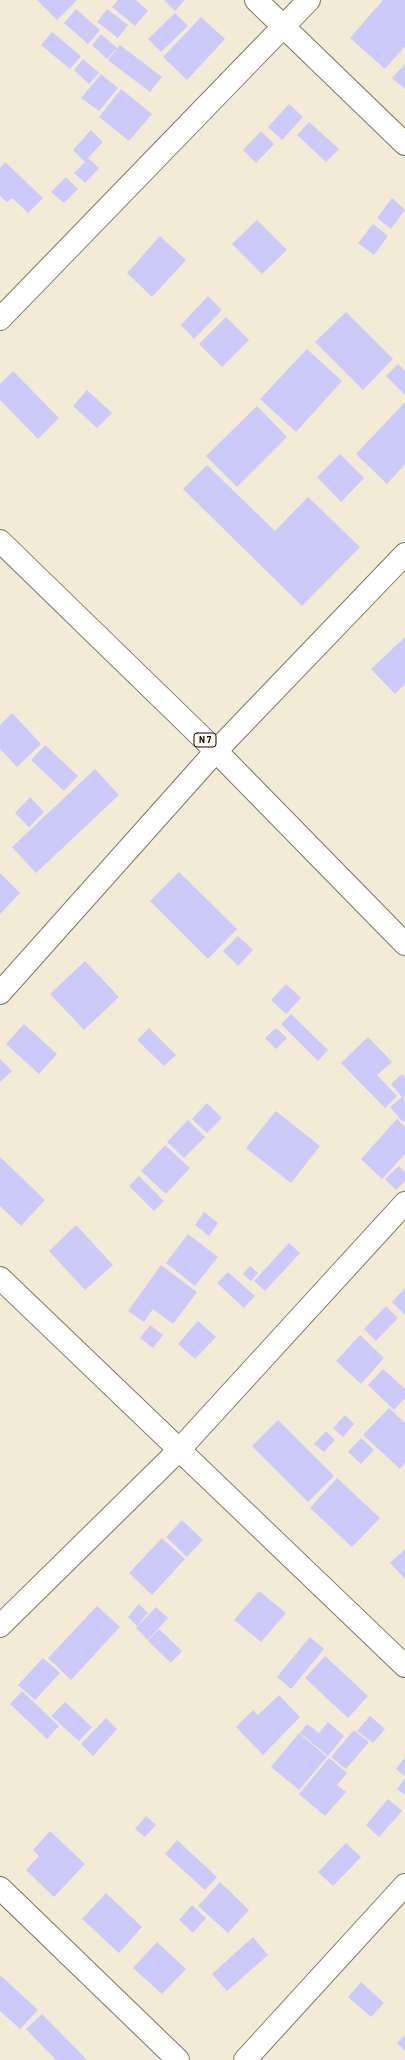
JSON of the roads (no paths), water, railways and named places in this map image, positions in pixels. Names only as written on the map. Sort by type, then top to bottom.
[{"type":"main road","points":[[256,0],[405,144]]},
{"type":"main road","points":[[0,319],[309,0]]},
{"type":"main road","name":"N 7","points":[[0,541],[216,751],[405,944]]},
{"type":"main road","points":[[0,993],[216,751],[405,554]]},
{"type":"main road","points":[[0,1626],[180,1450],[405,1203]]},
{"type":"main road","points":[[0,1278],[405,1666]]},
{"type":"main road","points":[[245,2060],[405,1885]]},
{"type":"main road","points":[[0,1888],[178,2060]]}]
